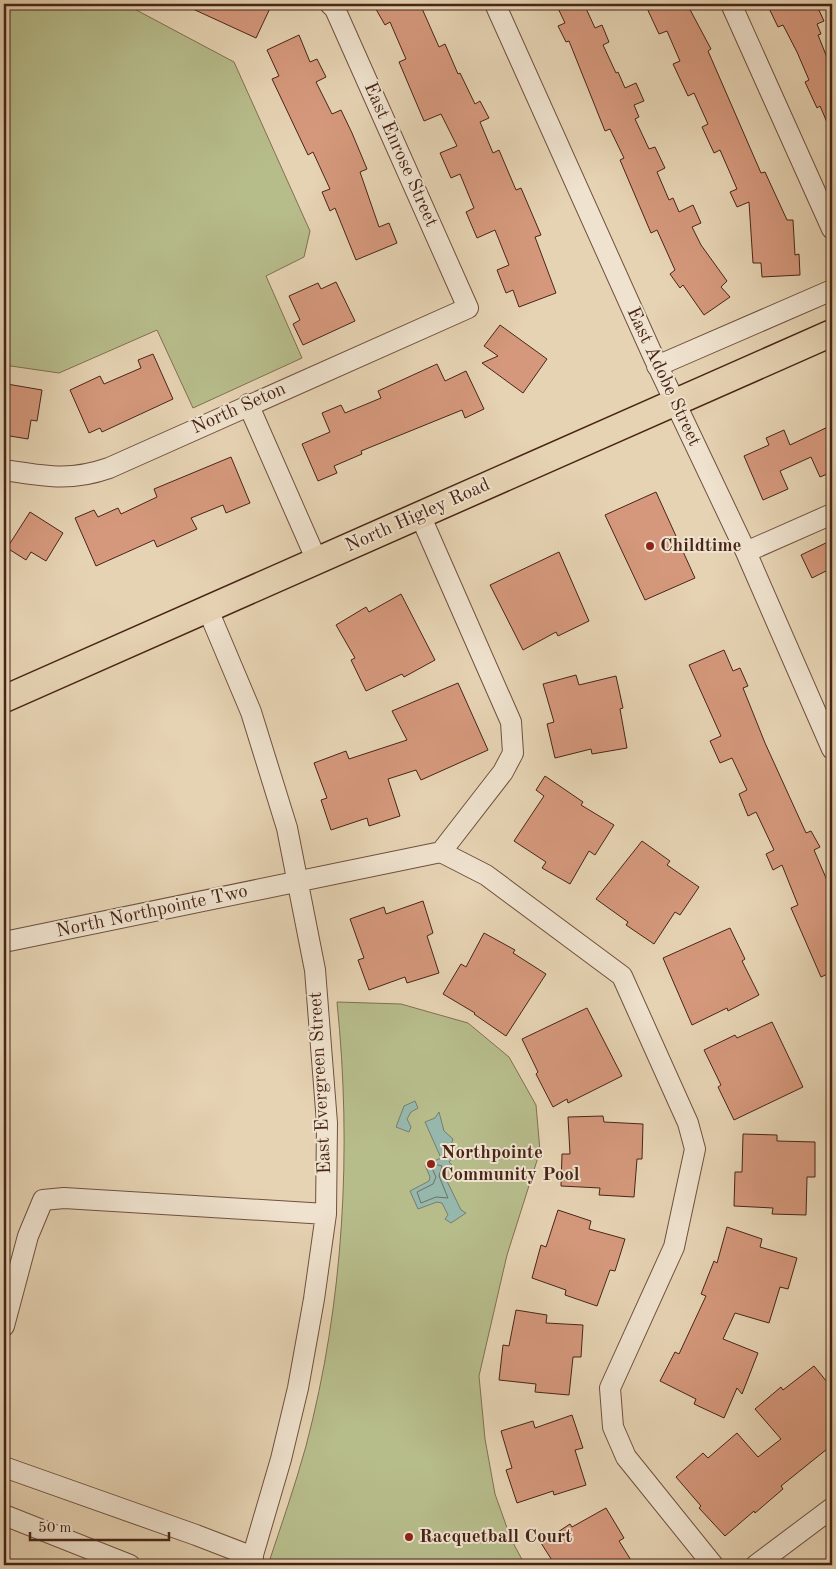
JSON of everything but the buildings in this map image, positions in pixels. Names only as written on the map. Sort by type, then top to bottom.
[{"type":"main road","name":"North Higley Road","points":[[4,699],[832,333]]},
{"type":"street","name":"East Enrose Street","points":[[330,4],[335,9],[468,308]]},
{"type":"street","name":"East Adobe Street","points":[[495,4],[674,402],[746,552],[832,749]]},
{"type":"street","points":[[731,4],[832,229]]},
{"type":"street","points":[[658,366],[832,290]]},
{"type":"street","name":"North Seton","points":[[4,470],[58,478],[87,476],[109,468],[248,404],[468,308]]},
{"type":"street","points":[[248,404],[317,561]]},
{"type":"street","points":[[746,552],[832,514]]},
{"type":"street","points":[[420,516],[511,722],[513,753],[503,772],[441,852],[486,875],[622,976],[688,1123],[695,1149],[674,1247],[610,1388],[613,1427],[626,1457],[713,1565]]},
{"type":"street","name":"East Evergreen Street","points":[[208,610],[251,712],[288,828],[316,970],[327,1123],[326,1214],[298,1388],[252,1561]]},
{"type":"street","name":"North Northpointe Two","points":[[4,942],[441,852]]},
{"type":"street","points":[[4,1326],[28,1236],[43,1200],[64,1198],[326,1214]]},
{"type":"street","points":[[4,1468],[196,1535],[252,1561]]},
{"type":"street","points":[[756,1565],[832,1508]]},
{"type":"street","points":[[4,1515],[130,1565]]},
{"type":"green space","points":[[4,4],[125,4],[234,62],[310,231],[304,257],[266,276],[302,358],[193,408],[157,330],[59,373],[4,365]]},
{"type":"green space","points":[[337,1002],[401,1004],[468,1023],[509,1057],[536,1105],[540,1151],[507,1255],[479,1376],[485,1439],[495,1494],[511,1539],[525,1565],[268,1565],[293,1491],[319,1392],[329,1337],[336,1281],[344,1169],[342,1057]]},
{"type":"water","points":[[415,1101],[418,1108],[411,1112],[407,1119],[411,1127],[409,1132],[396,1127],[404,1106]]},
{"type":"water","points":[[439,1112],[444,1131],[453,1139],[447,1157],[452,1159],[449,1162],[452,1165],[451,1169],[446,1169],[444,1175],[461,1210],[466,1213],[451,1223],[445,1219],[448,1215],[442,1203],[437,1202],[418,1209],[410,1191],[429,1181],[430,1177],[425,1165],[441,1158],[425,1122],[435,1118]]},
{"type":"place","name":"Childtime","points":[[650,546]]},
{"type":"place","name":"Northpointe Community Pool","points":[[431,1164]]},
{"type":"place","name":"Racquetball Court","points":[[409,1537]]}]
